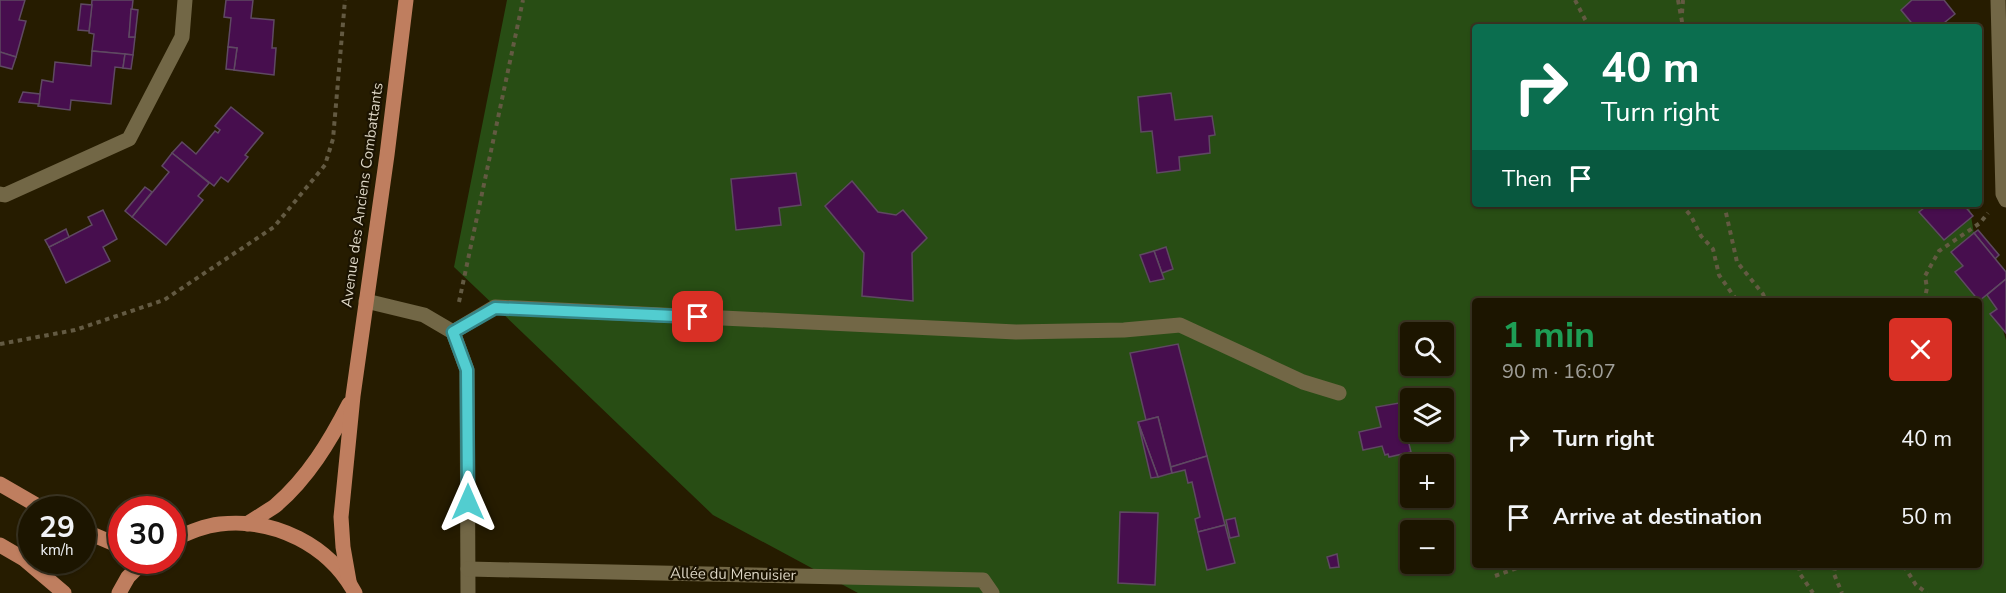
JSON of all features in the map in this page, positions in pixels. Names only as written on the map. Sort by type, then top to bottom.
[{"type":"main road","name":"Avenue des Anciens Combattants","points":[[352,587],[343,547],[341,517],[353,396],[406,0]]},
{"type":"main road","name":"Avenue des Anciens Combattants","points":[[247,524],[274,506],[304,477],[332,438],[353,396]]},
{"type":"main road","points":[[0,484],[21,496]]},
{"type":"main road","points":[[186,534],[220,524],[247,524],[277,529],[304,540],[329,558],[352,587]]},
{"type":"main road","points":[[0,545],[24,559],[64,593]]},
{"type":"main road","points":[[119,593],[132,574]]},
{"type":"street","points":[[0,194],[5,195],[129,139],[182,37],[185,0]]},
{"type":"street","points":[[1998,0],[2005,197]]},
{"type":"street","points":[[366,301],[424,315],[453,332],[467,370],[468,593]]},
{"type":"street","points":[[453,332],[495,308],[1016,332],[1124,330],[1180,325],[1303,382],[1339,393]]},
{"type":"street","name":"Allée du Menuisier","points":[[468,569],[983,580],[992,593]]},
{"type":"path","points":[[0,344],[75,330],[164,300],[274,227],[326,165],[333,139],[345,0]]},
{"type":"path","points":[[453,332],[523,0]]},
{"type":"path","points":[[1575,0],[1587,24]]},
{"type":"path","points":[[1677,0],[1682,24]]},
{"type":"path","points":[[1681,17],[1683,0]]},
{"type":"path","points":[[1925,298],[1927,288],[1924,276],[1939,251],[1980,223],[2005,197]]},
{"type":"path","points":[[1684,207],[1701,236],[1713,249],[1719,275],[1735,298]]},
{"type":"path","points":[[1725,207],[1737,261],[1764,298]]},
{"type":"path","points":[[1495,576],[1517,568]]},
{"type":"path","points":[[1799,568],[1800,574],[1813,593]]},
{"type":"path","points":[[1835,568],[1834,574],[1842,593]]},
{"type":"path","points":[[1905,568],[1916,585],[1927,593]]},
{"type":"green space","points":[[507,0],[1936,0],[1940,24],[1472,24],[1472,207],[1970,207],[1974,234],[2006,340],[2006,593],[858,593],[713,515],[454,267]]},
{"type":"building","points":[[0,0],[25,0],[19,20],[26,21],[16,57],[0,52]]},
{"type":"building","points":[[92,0],[133,0],[129,37],[135,37],[133,55],[92,51],[94,34],[89,33]]},
{"type":"building","points":[[226,0],[253,0],[251,18],[274,20],[272,48],[276,48],[274,75],[234,70],[237,48],[228,47],[231,18],[224,17]]},
{"type":"building","points":[[1912,0],[1944,0],[1955,14],[1943,24],[1913,24],[1901,10]]},
{"type":"building","points":[[81,4],[92,5],[89,31],[78,30]]},
{"type":"building","points":[[131,9],[138,10],[135,37],[129,37]]},
{"type":"building","points":[[228,47],[237,48],[234,70],[226,69]]},
{"type":"building","points":[[92,51],[125,54],[123,68],[115,67],[111,104],[71,100],[70,110],[38,106],[42,80],[53,82],[55,62],[91,66]]},
{"type":"building","points":[[0,52],[16,57],[12,69],[0,66]]},
{"type":"building","points":[[125,54],[133,55],[131,69],[123,68]]},
{"type":"building","points":[[23,92],[40,94],[39,104],[19,102]]},
{"type":"building","points":[[1171,93],[1175,120],[1212,116],[1215,135],[1209,136],[1210,153],[1179,157],[1180,170],[1157,173],[1152,131],[1141,132],[1138,97]]},
{"type":"building","points":[[231,107],[263,133],[245,155],[248,157],[228,182],[221,177],[214,186],[172,153],[182,142],[196,154],[215,131],[218,133],[220,130],[215,126]]},
{"type":"building","points":[[172,153],[209,183],[198,196],[203,200],[166,245],[132,217],[169,172],[162,166]]},
{"type":"building","points":[[796,173],[801,205],[779,208],[781,225],[736,230],[731,179]]},
{"type":"building","points":[[852,181],[878,212],[896,215],[903,210],[927,238],[912,253],[913,301],[862,296],[864,253],[825,206]]},
{"type":"building","points":[[145,187],[152,192],[132,217],[125,211]]},
{"type":"building","points":[[1925,207],[1966,207],[1973,216],[1944,240],[1919,212]]},
{"type":"building","points":[[103,210],[117,239],[103,247],[110,261],[66,283],[49,247],[92,225],[88,217]]},
{"type":"building","points":[[66,229],[69,237],[49,247],[45,240]]},
{"type":"building","points":[[1978,230],[1999,255],[1995,259],[1974,233]]},
{"type":"building","points":[[1974,233],[2006,272],[2006,279],[1982,299],[1977,298],[1955,272],[1963,266],[1951,252]]},
{"type":"building","points":[[1166,247],[1173,269],[1162,273],[1154,251]]},
{"type":"building","points":[[1154,251],[1164,279],[1150,282],[1140,255]]},
{"type":"building","points":[[2006,279],[2006,333],[1990,314],[1997,309],[1987,295]]},
{"type":"building","points":[[1178,344],[1207,456],[1171,467],[1158,417],[1146,420],[1130,353]]},
{"type":"building","points":[[1399,403],[1400,442],[1409,442],[1411,452],[1389,457],[1388,454],[1385,455],[1382,446],[1363,450],[1359,432],[1381,427],[1376,407]]},
{"type":"building","points":[[1158,417],[1172,473],[1158,477],[1138,422]]},
{"type":"building","points":[[1138,422],[1158,477],[1151,478]]},
{"type":"building","points":[[1207,456],[1225,525],[1198,532],[1195,519],[1200,517],[1192,482],[1188,483],[1185,470],[1172,473],[1171,467]]},
{"type":"building","points":[[1120,512],[1158,513],[1155,585],[1118,583]]},
{"type":"building","points":[[1235,518],[1239,536],[1230,538],[1226,520]]},
{"type":"building","points":[[1225,525],[1235,563],[1207,570],[1198,532]]},
{"type":"building","points":[[1337,554],[1339,567],[1330,568],[1327,557]]},
{"type":"route","points":[[468,502],[467,370],[453,332],[495,308],[698,317]]}]
